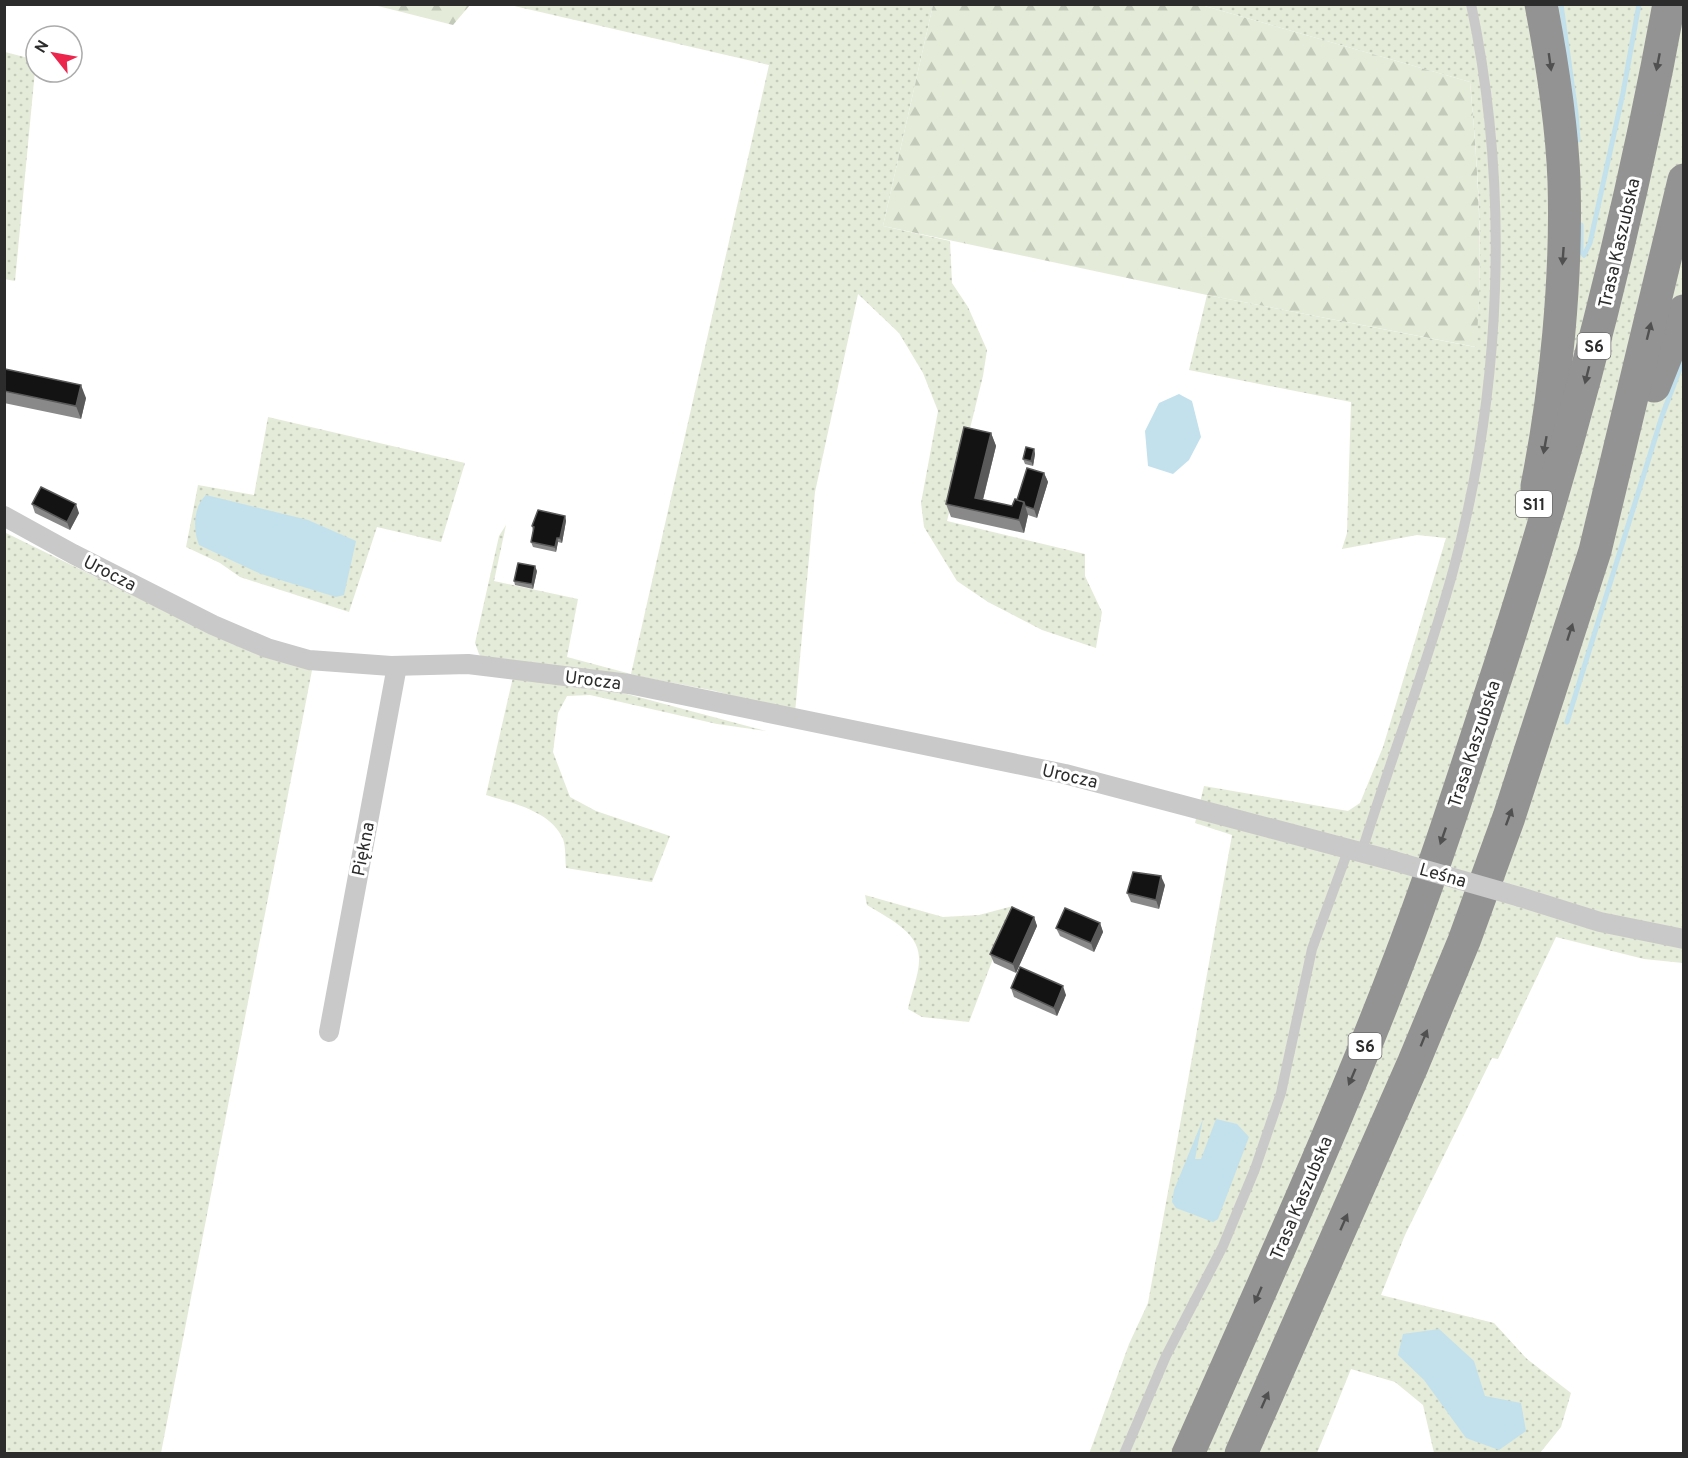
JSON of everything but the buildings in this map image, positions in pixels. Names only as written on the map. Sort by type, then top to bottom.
[{"type":"highway","name":"S11","points":[[1495,681],[1548,424],[1564,238],[1563,168],[1541,4]]},
{"type":"highway","name":"Trasa Kaszubska","points":[[1188,1454],[1317,1162],[1401,955],[1523,599],[1587,377],[1630,200],[1669,4]]},
{"type":"highway","points":[[1594,551],[1683,180]]},
{"type":"highway","points":[[1241,1454],[1413,1064],[1464,941],[1539,730],[1594,551],[1683,311]]},
{"type":"street","name":"Urocza","points":[[4,516],[183,610],[267,648],[330,663],[397,666],[468,664],[629,684],[1065,774],[1203,809]]},
{"type":"street","name":"Piękna","points":[[329,1032],[397,666]]},
{"type":"street","name":"Leśna","points":[[1203,809],[1395,861],[1600,922],[1683,939]]},
{"type":"lane","points":[[1124,1454],[1166,1356],[1223,1246],[1255,1169],[1281,1093],[1312,949],[1389,775],[1453,569],[1479,444],[1487,383],[1493,303],[1493,199],[1485,89],[1471,4]]},
{"type":"green space","points":[[374,5],[470,5],[453,25]]},
{"type":"green space","points":[[510,5],[933,5],[883,226],[950,241],[952,283],[968,307],[987,350],[983,376],[947,521],[1085,554],[1085,576],[1102,612],[1096,648],[1042,630],[988,602],[957,581],[924,527],[921,503],[938,411],[923,373],[899,333],[858,294],[815,492],[795,713],[715,691],[632,675],[485,662],[475,643],[499,536],[506,525],[494,581],[578,599],[567,657],[631,674],[769,65]]},
{"type":"green space","points":[[933,5],[1201,5],[1470,82],[1479,214],[1480,281],[1476,347],[1207,295],[883,226]]},
{"type":"green space","points":[[1201,5],[1683,5],[1683,963],[1644,959],[1556,937],[1498,1059],[1492,1058],[1405,1235],[1381,1295],[1494,1323],[1527,1359],[1571,1393],[1561,1427],[1540,1453],[1434,1453],[1423,1405],[1395,1382],[1351,1369],[1317,1453],[1089,1454],[1129,1344],[1148,1303],[1232,835],[1195,823],[1204,786],[1348,811],[1360,803],[1383,747],[1446,538],[1417,535],[1342,549],[1347,533],[1351,402],[1189,370],[1207,295],[1475,347],[1478,314],[1479,215],[1470,82]]},
{"type":"green space","points":[[5,52],[24,57],[24,84],[34,84],[15,281],[4,279]]},
{"type":"green space","points":[[268,417],[465,463],[441,542],[377,527],[349,612],[240,577],[220,563],[186,547],[198,485],[254,495]]},
{"type":"green space","points":[[4,532],[143,600],[313,665],[161,1453],[5,1453]]},
{"type":"green space","points":[[513,677],[627,694],[766,731],[717,724],[590,695],[567,696],[558,713],[553,752],[570,797],[596,811],[670,836],[652,882],[566,868],[563,839],[550,821],[519,805],[486,795]]},
{"type":"green space","points":[[865,895],[943,917],[979,915],[1013,906],[969,1022],[922,1017],[908,1009],[918,970],[917,948],[907,932],[867,905]]},
{"type":"water","points":[[1179,394],[1192,401],[1201,437],[1189,460],[1173,474],[1148,466],[1145,431],[1159,403]]},
{"type":"water","points":[[206,495],[308,520],[356,541],[344,595],[336,597],[261,574],[199,545],[195,519],[196,512]]},
{"type":"water","points":[[1203,1119],[1195,1159],[1201,1159],[1216,1119],[1237,1124],[1249,1137],[1218,1219],[1213,1222],[1176,1208],[1172,1202],[1174,1190]]},
{"type":"water","points":[[1439,1329],[1474,1361],[1485,1396],[1521,1403],[1526,1431],[1499,1450],[1466,1438],[1424,1380],[1398,1355],[1403,1334]]},
{"type":"waterway","points":[[1561,4],[1578,140]]},
{"type":"waterway","points":[[1584,255],[1590,243],[1623,93],[1639,4]]},
{"type":"waterway","points":[[1581,225],[1581,252],[1584,255]]},
{"type":"waterway","points":[[1567,722],[1662,416],[1684,358]]}]
